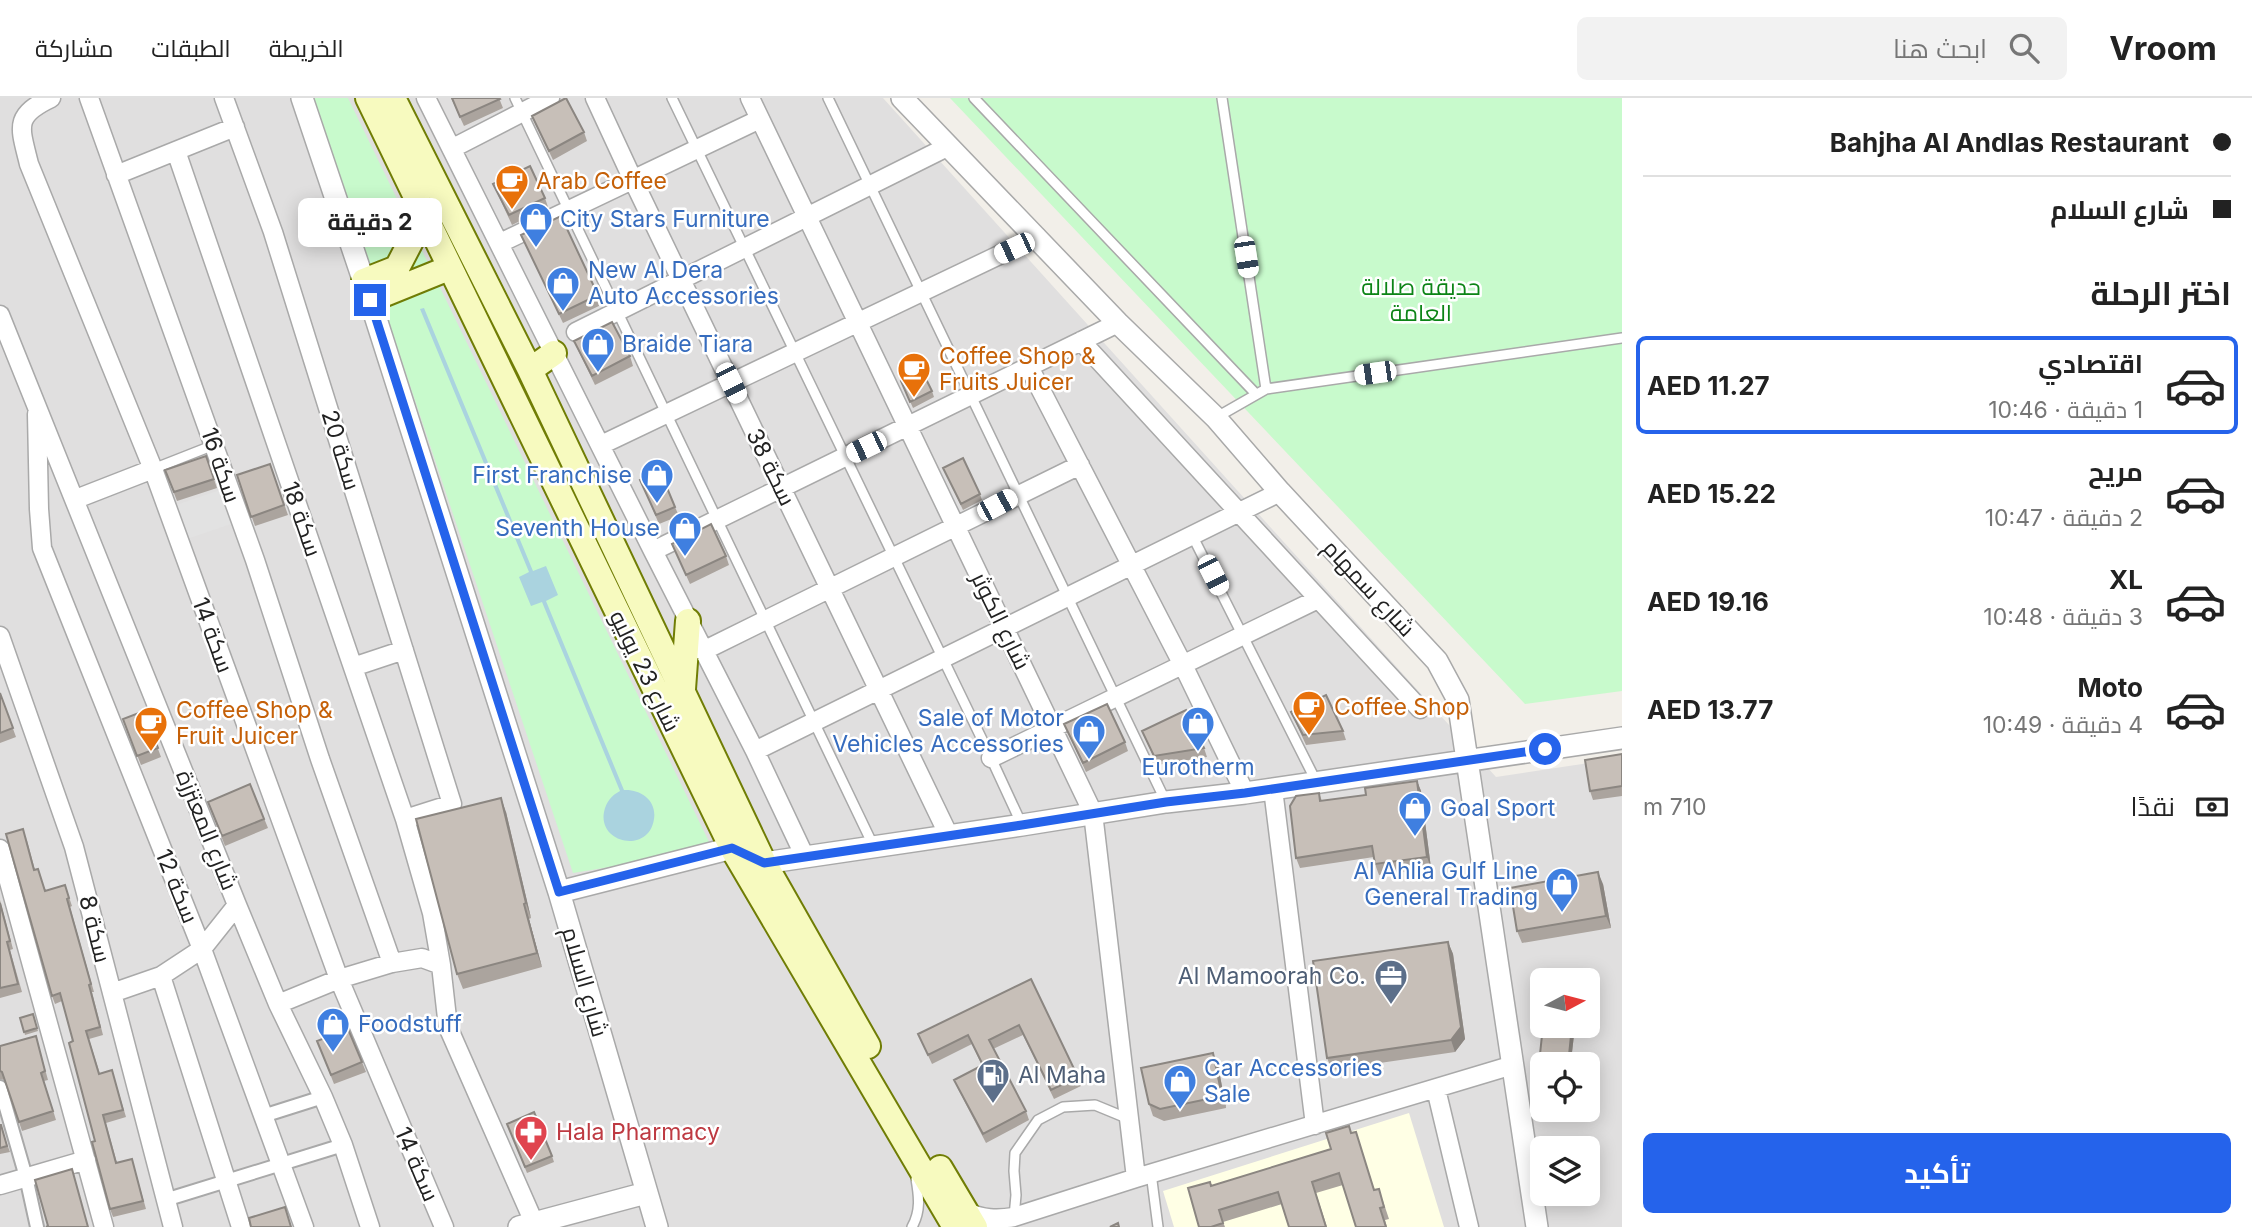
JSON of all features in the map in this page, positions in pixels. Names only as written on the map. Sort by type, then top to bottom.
[{"type":"main road","name":"شارع 23 يوليو","points":[[368,98],[732,848],[912,1153],[966,1222]]},
{"type":"main road","name":"شارع 23 يوليو","points":[[393,98],[530,370],[764,863],[966,1222]]},
{"type":"main road","points":[[367,291],[397,268],[424,216]]},
{"type":"main road","points":[[367,291],[449,268]]},
{"type":"main road","points":[[530,370],[554,353]]},
{"type":"main road","points":[[683,690],[688,621]]},
{"type":"street","name":"سكة 14","points":[[51,98],[32,107],[22,118],[22,135],[29,164],[153,469],[339,979],[444,1227]]},
{"type":"street","name":"سكة 16","points":[[89,98],[214,445],[392,963]]},
{"type":"street","name":"سكة 20","points":[[225,98],[273,232],[452,804],[405,819]]},
{"type":"street","name":"شارع السلام","points":[[302,98],[367,291],[559,892],[657,1227]]},
{"type":"street","points":[[426,98],[755,751],[805,857]]},
{"type":"street","points":[[453,148],[518,105],[550,98]]},
{"type":"street","name":"سكة 38","points":[[595,98],[949,836]]},
{"type":"street","name":"شارع الكوثر","points":[[750,98],[1093,813],[1129,1119],[1144,1176]]},
{"type":"street","name":"شارع سمهام","points":[[902,98],[1118,323],[1216,418],[1280,492],[1437,661],[1458,700],[1537,1227]]},
{"type":"street","points":[[500,243],[760,119]]},
{"type":"street","points":[[116,175],[235,127]]},
{"type":"street","points":[[576,332],[949,146]]},
{"type":"street","name":"سكة 18","points":[[176,150],[405,819],[425,888],[441,965]]},
{"type":"street","points":[[601,445],[1037,237]]},
{"type":"street","name":"شارع المعتززة","points":[[0,315],[237,905],[343,1145],[370,1227]]},
{"type":"street","points":[[653,551],[1118,323]]},
{"type":"street","points":[[1081,341],[1420,709]]},
{"type":"street","points":[[1029,366],[1183,665],[1245,793]]},
{"type":"street","name":"سكة 12","points":[[37,403],[42,548],[202,948],[304,1227]]},
{"type":"street","points":[[703,651],[1080,465]]},
{"type":"street","points":[[76,499],[153,469]]},
{"type":"street","points":[[755,751],[1280,492]]},
{"type":"street","points":[[991,758],[1318,599]]},
{"type":"street","name":"سكة 8","points":[[0,636],[75,847],[173,1227]]},
{"type":"street","points":[[353,667],[404,650]]},
{"type":"street","points":[[559,892],[732,848],[764,863],[1166,802],[1622,738]]},
{"type":"street","points":[[1273,789],[1315,1125]]},
{"type":"street","points":[[0,849],[104,1227]]},
{"type":"street","points":[[112,993],[161,976],[202,948],[237,905]]},
{"type":"street","points":[[278,1003],[339,979],[392,963],[422,958],[441,965],[448,1027],[530,1226],[646,1193]]},
{"type":"street","points":[[161,976],[240,1227]]},
{"type":"street","points":[[966,1222],[978,1217],[1011,1222],[1144,1176],[1513,1065]]},
{"type":"street","points":[[0,1087],[26,1177],[37,1227]]},
{"type":"street","points":[[1436,1089],[1469,1227]]},
{"type":"street","points":[[263,1116],[323,1097]]},
{"type":"street","points":[[165,1200],[343,1145]]},
{"type":"street","points":[[0,1185],[86,1160]]},
{"type":"lane","points":[[672,98],[1022,825]]},
{"type":"lane","points":[[828,98],[1166,802]]},
{"type":"lane","points":[[974,98],[1261,391]]},
{"type":"lane","points":[[1222,98],[1261,391]]},
{"type":"lane","points":[[518,105],[874,847]]},
{"type":"lane","points":[[1216,418],[1261,391],[1622,338]]},
{"type":"lane","points":[[153,469],[214,445]]},
{"type":"lane","points":[[1192,535],[1317,782]]},
{"type":"lane","points":[[1011,1222],[1016,1195],[1016,1153],[1038,1120],[1063,1107],[1095,1105],[1129,1119]]},
{"type":"lane","points":[[912,1153],[920,1198],[912,1227]]},
{"type":"lane","points":[[1144,1176],[1158,1227]]},
{"type":"shaded area","points":[[0,98],[883,98],[1496,777],[1622,758],[1622,1227],[0,1227]]},
{"type":"shaded area","points":[[220,490],[231,524],[187,539],[176,505]]},
{"type":"shaded area","points":[[1409,1113],[1444,1227],[1174,1227],[1163,1191]]},
{"type":"green space","points":[[314,98],[348,98],[713,850],[573,873]]},
{"type":"green space","name":"حديقة صلالة العامة","points":[[950,98],[1622,98],[1622,691],[1525,704]]},
{"type":"water","points":[[424,308],[533,571],[546,566],[558,595],[546,601],[624,790],[636,791],[646,797],[653,806],[654,819],[650,830],[634,841],[616,838],[604,823],[606,805],[620,791],[542,602],[531,606],[519,577],[529,572],[420,309]]},
{"type":"building","points":[[452,98],[499,98],[500,99],[460,117]]},
{"type":"building","points":[[566,98],[584,132],[549,151],[532,116]]},
{"type":"building","points":[[530,166],[545,198],[509,215],[493,184]]},
{"type":"building","points":[[561,216],[598,295],[559,314],[521,235]]},
{"type":"building","points":[[612,322],[630,356],[592,376],[574,341]]},
{"type":"building","points":[[922,371],[932,391],[910,402],[901,381]]},
{"type":"building","points":[[206,456],[214,479],[174,492],[165,470]]},
{"type":"building","points":[[963,458],[980,494],[961,504],[943,468]]},
{"type":"building","points":[[270,464],[284,505],[251,517],[237,475]]},
{"type":"building","points":[[660,471],[675,507],[656,515],[640,480]]},
{"type":"building","points":[[711,524],[726,556],[686,575],[672,544]]},
{"type":"building","points":[[0,693],[13,728],[0,733]]},
{"type":"building","points":[[1326,695],[1343,731],[1303,735],[1291,712]]},
{"type":"building","points":[[1107,704],[1125,742],[1083,763],[1064,724]]},
{"type":"building","points":[[1186,710],[1204,748],[1154,756],[1142,731]]},
{"type":"building","points":[[144,711],[158,748],[137,756],[123,719]]},
{"type":"building","points":[[1622,754],[1622,786],[1590,791],[1585,760]]},
{"type":"building","points":[[1417,781],[1427,857],[1375,864],[1372,846],[1296,858],[1290,806],[1296,796],[1319,793],[1320,801],[1366,795],[1365,788]]},
{"type":"building","points":[[250,784],[264,819],[222,836],[208,802]]},
{"type":"building","points":[[501,798],[537,953],[457,974],[416,819]]},
{"type":"building","points":[[23,829],[34,870],[38,869],[45,891],[65,885],[100,1027],[86,1031],[99,1074],[112,1070],[123,1110],[103,1115],[116,1163],[132,1159],[143,1201],[110,1209],[69,1043],[73,1041],[60,993],[52,996],[6,834]]},
{"type":"building","name":"Al Ahlia Gulf Line General Trading","points":[[1598,872],[1606,916],[1517,931],[1510,888]]},
{"type":"building","points":[[0,903],[18,984],[0,988]]},
{"type":"building","name":"Al Mamoorah Co.","points":[[1448,942],[1461,1027],[1451,1040],[1327,1058],[1313,961]]},
{"type":"building","points":[[1031,979],[1078,1077],[1051,1090],[1019,1025],[989,1040],[1026,1111],[983,1134],[954,1080],[983,1065],[968,1035],[928,1055],[918,1034]]},
{"type":"building","points":[[33,1014],[37,1028],[24,1032],[20,1018]]},
{"type":"building","points":[[348,1029],[362,1062],[331,1075],[317,1041]]},
{"type":"building","points":[[36,1036],[45,1071],[41,1073],[53,1111],[19,1122],[0,1071],[0,1046]]},
{"type":"building","points":[[1542,1038],[1571,1038],[1569,1052],[1540,1052]]},
{"type":"building","points":[[1213,1053],[1222,1096],[1160,1109],[1149,1104],[1141,1068]]},
{"type":"building","points":[[534,1112],[552,1156],[525,1167],[507,1124]]},
{"type":"building","points":[[0,1125],[7,1146],[0,1148]]},
{"type":"building","points":[[1349,1126],[1351,1133],[1356,1132],[1374,1190],[1379,1189],[1384,1207],[1380,1208],[1386,1227],[1356,1227],[1339,1173],[1312,1182],[1326,1227],[1289,1227],[1278,1192],[1219,1210],[1223,1223],[1199,1227],[1188,1188],[1210,1182],[1211,1186],[1331,1149],[1326,1133]]},
{"type":"building","points":[[72,1169],[88,1227],[46,1227],[48,1226],[35,1180]]},
{"type":"building","points":[[285,1207],[291,1227],[251,1227],[249,1218]]},
{"type":"place","name":"Arab Coffee","points":[[512,211]]},
{"type":"place","name":"City Stars Furniture","points":[[536,249]]},
{"type":"place","name":"New Al Dera Auto Accessories","points":[[563,313]]},
{"type":"place","name":"Braide Tiara","points":[[598,374]]},
{"type":"place","name":"Coffee Shop & Fruits Juicer","points":[[914,399]]},
{"type":"place","name":"First Franchise","points":[[657,505]]},
{"type":"place","name":"Seventh House","points":[[685,558]]},
{"type":"place","name":"Coffee Shop","points":[[1309,737]]},
{"type":"place","name":"Coffee Shop & Fruit Juicer","points":[[151,753]]},
{"type":"place","name":"Eurotherm","points":[[1198,753]]},
{"type":"place","name":"Sale of Motor Vehicles Accessories","points":[[1089,761]]},
{"type":"place","name":"Goal Sport","points":[[1415,838]]},
{"type":"place","name":"Al Ahlia Gulf Line General Trading","points":[[1562,914]]},
{"type":"place","name":"Al Mamoorah Co.","points":[[1391,1006]]},
{"type":"place","name":"Foodstuff","points":[[333,1054]]},
{"type":"place","name":"Al Maha","points":[[993,1105]]},
{"type":"place","name":"Car Accessories Sale","points":[[1180,1111]]},
{"type":"place","name":"Hala Pharmacy","points":[[531,1162]]},
{"type":"route","points":[[370,300],[559,892],[732,848],[764,863],[1166,802],[1545,749]]}]
